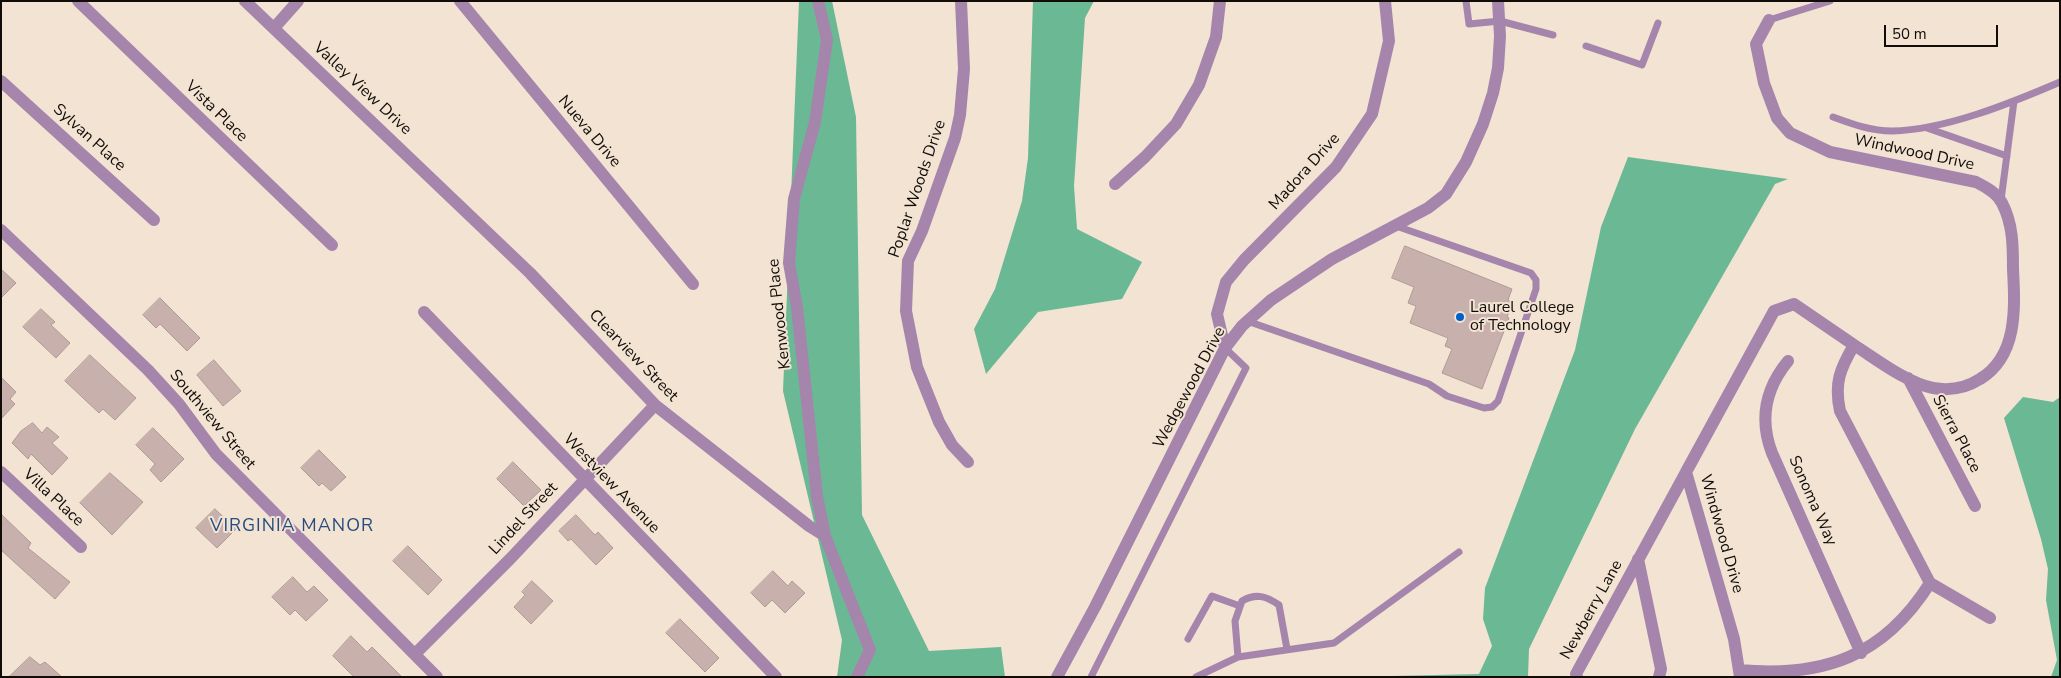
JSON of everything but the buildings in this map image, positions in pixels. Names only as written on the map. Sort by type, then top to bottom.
[{"type":"street","name":"Vista Place","points":[[78,1],[332,245]]},
{"type":"street","name":"Valley View Drive","points":[[245,1],[456,200]]},
{"type":"street","points":[[274,28],[298,1]]},
{"type":"street","name":"Nueva Drive","points":[[460,1],[693,284]]},
{"type":"street","name":"Kenwood Place","points":[[818,1],[826,40],[815,122],[794,199],[789,263],[797,307],[817,496],[825,536],[870,650],[857,677]]},
{"type":"street","name":"Poplar Woods Drive","points":[[960,1],[964,70],[960,115],[955,138],[922,230],[908,261],[906,311],[920,377],[939,422],[952,445],[968,462]]},
{"type":"street","points":[[1115,184],[1145,157],[1176,124],[1199,85],[1216,36],[1220,1]]},
{"type":"street","name":"Madora Drive","points":[[1226,348],[1217,314],[1226,282],[1244,260],[1336,167],[1372,114],[1389,40],[1385,1]]},
{"type":"street","name":"Wedgewood Drive","points":[[1057,677],[1095,607],[1226,348],[1247,321],[1271,300],[1332,259],[1428,208],[1446,194],[1466,162],[1483,124],[1493,93],[1498,68],[1500,21],[1498,1]]},
{"type":"street","name":"Windwood Drive","points":[[1768,20],[1756,44],[1764,82],[1776,118],[1790,134],[1830,152],[1976,182],[1988,188],[2001,201],[2010,220],[2015,308],[2011,335],[2002,357],[1986,376],[1957,388],[1932,388],[1908,378],[1854,345],[1794,304],[1774,311],[1686,472],[1734,639],[1739,674],[1800,673],[1839,663],[1862,653],[1902,622],[1930,583]]},
{"type":"street","name":"Sylvan Place","points":[[1,81],[154,220]]},
{"type":"street","name":"Clearview Street","points":[[456,200],[530,273],[655,405],[809,526],[825,536]]},
{"type":"street","name":"Southview Street","points":[[1,230],[148,370],[179,404],[216,454],[437,677]]},
{"type":"street","name":"Westview Avenue","points":[[424,312],[776,677]]},
{"type":"street","points":[[1854,345],[1842,365],[1838,378],[1840,411],[1930,583],[1990,618]]},
{"type":"street","name":"Sonoma Way","points":[[1788,361],[1779,372],[1769,392],[1765,409],[1766,433],[1772,453],[1862,653]]},
{"type":"street","name":"Sierra Place","points":[[1908,378],[1975,506]]},
{"type":"street","name":"Lindel Street","points":[[415,654],[511,558],[655,405]]},
{"type":"street","name":"Villa Place","points":[[1,472],[82,548]]},
{"type":"street","name":"Newberry Lane","points":[[1577,677],[1576,674],[1686,472]]},
{"type":"street","name":"Newberry Lane","points":[[1638,559],[1661,669],[1659,677]]},
{"type":"lane","points":[[1466,1],[1469,24],[1500,21],[1553,35]]},
{"type":"lane","points":[[1768,20],[1830,1]]},
{"type":"lane","points":[[1586,46],[1642,65],[1658,23]]},
{"type":"lane","points":[[1833,116],[1862,128],[1890,131],[1927,128],[2014,102],[2060,82]]},
{"type":"lane","points":[[2001,201],[2014,102]]},
{"type":"lane","points":[[1927,128],[2007,156]]},
{"type":"lane","points":[[1247,321],[1429,384],[1447,396],[1484,408],[1492,406],[1498,401],[1536,289],[1536,280],[1531,273],[1395,226]]},
{"type":"lane","points":[[1092,677],[1246,368],[1226,348]]},
{"type":"lane","points":[[1196,677],[1238,657],[1334,643],[1459,552]]},
{"type":"lane","points":[[1188,639],[1212,596],[1240,606]]},
{"type":"lane","points":[[1238,657],[1235,621],[1242,601],[1250,596],[1268,598],[1279,605],[1287,649]]},
{"type":"green space","points":[[799,1],[832,1],[856,117],[862,515],[929,651],[1001,647],[1005,677],[837,677],[842,640],[783,391]]},
{"type":"green space","points":[[1033,1],[1094,1],[1085,18],[1074,186],[1077,229],[1142,262],[1122,299],[1038,312],[986,374],[974,329],[995,289],[1022,201],[1028,158]]},
{"type":"green space","points":[[1628,157],[1788,179],[1775,184],[1635,429],[1529,649],[1528,677],[1348,677],[1479,674],[1492,646],[1483,619],[1485,588],[1575,350],[1601,227]]},
{"type":"green space","points":[[2023,397],[2053,402],[2060,397],[2060,677],[2051,677],[2057,660],[2046,600],[2048,569],[2041,539],[2004,418]]},
{"type":"place","name":"Laurel College of Technology","points":[[1460,317]]},
{"type":"district","name":"VIRGINIA MANOR","points":[[292,527]]}]
